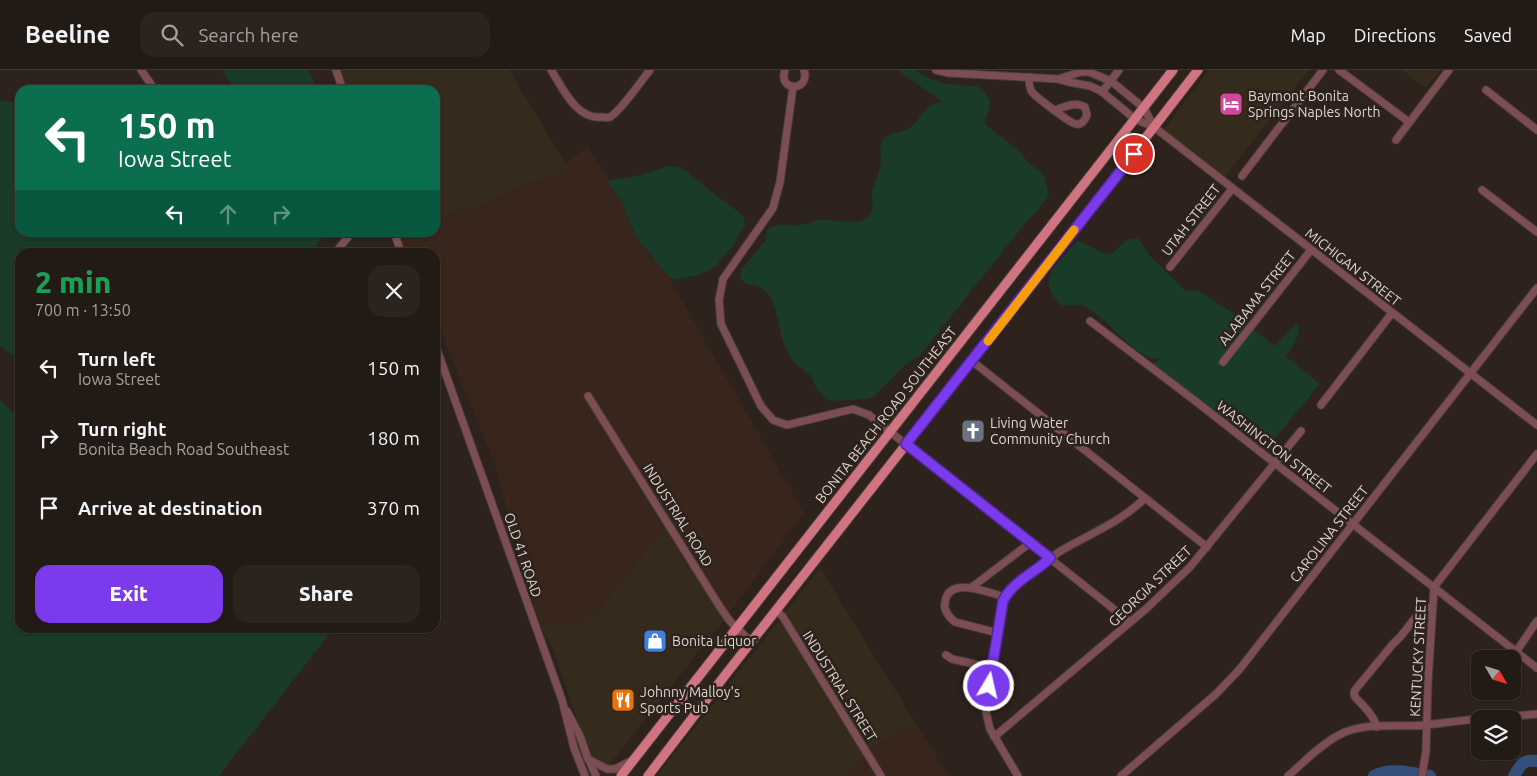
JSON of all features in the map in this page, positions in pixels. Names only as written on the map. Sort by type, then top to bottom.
[{"type":"main road","name":"BONITA BEACH ROAD SOUTHEAST","points":[[621,776],[1173,70]]},
{"type":"main road","points":[[648,776],[1198,70]]},
{"type":"street","points":[[141,70],[152,85]]},
{"type":"street","points":[[336,70],[341,85]]},
{"type":"street","points":[[551,70],[571,102],[581,112],[596,118],[610,117],[627,100],[650,70]]},
{"type":"street","points":[[785,70],[783,74],[784,81],[793,87],[803,83],[806,76],[804,70]]},
{"type":"street","points":[[936,70],[949,74],[1058,79],[1090,86],[1102,92],[1135,119],[1154,128]]},
{"type":"street","points":[[1102,92],[1119,70]]},
{"type":"street","points":[[1242,176],[1323,70]]},
{"type":"street","points":[[1339,70],[1409,122]]},
{"type":"street","points":[[1396,140],[1450,70]]},
{"type":"street","points":[[1058,79],[1081,72],[1089,72],[1111,81],[1144,108],[1154,128]]},
{"type":"street","points":[[1029,77],[1030,90],[1054,110]]},
{"type":"street","points":[[793,87],[780,182],[773,208],[723,279],[719,300],[721,324],[761,406],[772,420],[787,425],[852,409],[869,415],[1130,622]]},
{"type":"street","points":[[1486,90],[1537,130]]},
{"type":"street","name":"MICHIGAN STREET","points":[[1154,128],[1537,425]]},
{"type":"street","name":"UTAH STREET","points":[[1170,267],[1232,189]]},
{"type":"street","points":[[1482,190],[1537,232]]},
{"type":"street","points":[[339,248],[348,237]]},
{"type":"street","name":"ALABAMA STREET","points":[[1223,362],[1311,250]]},
{"type":"street","name":"CAROLINA STREET","points":[[1121,776],[1227,683],[1537,288]]},
{"type":"street","points":[[1321,405],[1392,313]]},
{"type":"street","name":"WASHINGTON STREET","points":[[1090,321],[1174,384],[1513,650]]},
{"type":"street","name":"OLD 41 ROAD","points":[[440,358],[562,700],[574,748],[585,776]]},
{"type":"street","points":[[972,361],[1207,547]]},
{"type":"street","name":"INDUSTRIAL ROAD","points":[[588,396],[725,613],[736,628],[751,642]]},
{"type":"street","name":"GEORGIA STREET","points":[[994,737],[1043,698],[1170,587],[1207,547],[1301,431]]},
{"type":"street","name":"KENTUCKY STREET","points":[[1422,776],[1425,766],[1434,587],[1537,454]]},
{"type":"street","points":[[1018,776],[990,729],[986,712],[1005,597],[1013,587],[1050,558],[1107,526],[1145,498]]},
{"type":"street","points":[[972,588],[1030,543]]},
{"type":"street","points":[[998,633],[956,622],[948,615],[944,606],[948,594],[959,587],[972,588],[1005,597]]},
{"type":"street","points":[[1377,726],[1371,714],[1355,697],[1355,690],[1392,644],[1402,636],[1423,608],[1432,607]]},
{"type":"street","name":"INDUSTRIAL STREET","points":[[776,610],[783,617],[881,776]]},
{"type":"street","points":[[1517,650],[1537,621]]},
{"type":"street","points":[[946,655],[952,659],[992,668]]},
{"type":"street","name":"WASHINGTON STREET","points":[[1521,656],[1537,668]]},
{"type":"street","points":[[562,700],[580,736],[596,776]]},
{"type":"street","points":[[1521,715],[1537,714]]},
{"type":"street","points":[[1288,776],[1328,742],[1359,728],[1427,725],[1471,720]]},
{"type":"street","points":[[588,759],[607,769],[615,768],[633,760]]},
{"type":"shaded area","points":[[340,70],[509,70],[567,166],[560,175],[511,189],[476,210],[466,209],[440,220],[440,85],[345,85]]},
{"type":"shaded area","points":[[1209,70],[1309,70],[1220,183],[1159,136]]},
{"type":"shaded area","points":[[1402,70],[1440,70],[1426,88]]},
{"type":"shaded area","points":[[587,146],[609,180],[610,186],[621,200],[635,234],[648,253],[665,271],[804,513],[724,620],[664,528],[598,612],[572,627],[557,620],[541,627],[536,616],[498,481],[497,470],[440,328],[440,248],[404,248],[399,237],[440,237],[440,219],[466,209],[476,210],[511,189],[560,175],[568,163]]},
{"type":"shaded area","points":[[664,527],[724,620],[607,766],[593,757],[577,719],[552,646],[541,627],[557,620],[598,612]]},
{"type":"shaded area","points":[[820,568],[918,727],[897,732],[867,751],[847,776],[657,776]]},
{"type":"shaded area","points":[[918,727],[949,776],[847,776],[867,751],[897,732]]},
{"type":"green space","points":[[222,70],[309,70],[315,85],[232,85]]},
{"type":"green space","points":[[897,70],[916,70],[936,81],[977,86],[983,91],[990,103],[984,123],[1019,151],[1029,163],[1042,173],[1049,196],[920,355],[905,365],[869,399],[830,401],[818,391],[811,376],[794,363],[788,354],[782,339],[772,299],[761,287],[746,284],[740,275],[741,270],[766,240],[767,230],[772,227],[800,225],[819,220],[854,222],[866,219],[870,215],[873,208],[872,193],[880,164],[880,146],[882,141],[888,136],[908,129],[925,110],[937,102],[943,102]]},
{"type":"green space","points":[[0,100],[15,102],[15,237],[323,237],[314,248],[15,248],[15,357],[0,346]]},
{"type":"green space","points":[[669,166],[680,167],[685,170],[739,212],[745,222],[732,247],[716,266],[695,276],[674,280],[669,277],[635,234],[621,200],[610,186],[609,180],[637,176]]},
{"type":"green space","points":[[1138,238],[1150,256],[1186,291],[1197,290],[1229,310],[1275,346],[1299,324],[1296,341],[1286,356],[1320,384],[1264,452],[1153,364],[1160,359],[1152,358],[1135,349],[1094,312],[1078,305],[1063,306],[1054,297],[1049,288],[1049,279],[1057,264],[1078,240],[1101,252],[1111,254],[1128,239]]},
{"type":"green space","points":[[0,400],[15,414],[15,633],[330,633],[219,776],[0,776]]},
{"type":"waterway","points":[[1514,776],[1525,762],[1537,761]]},
{"type":"waterway","points":[[1374,776],[1394,771],[1430,776]]},
{"type":"slow traffic","points":[[988,341],[1074,230]]},
{"type":"place","name":"Baymont Bonita Springs Naples North","points":[[1231,104]]},
{"type":"place","name":"Living Water Community Church","points":[[973,431]]},
{"type":"place","name":"Bonita Liquor","points":[[655,641]]},
{"type":"place","name":"Johnny Malloy's Sports Pub","points":[[623,700]]},
{"type":"route","points":[[989,686],[1003,601],[1013,587],[1050,558],[906,444],[1134,154]]}]
